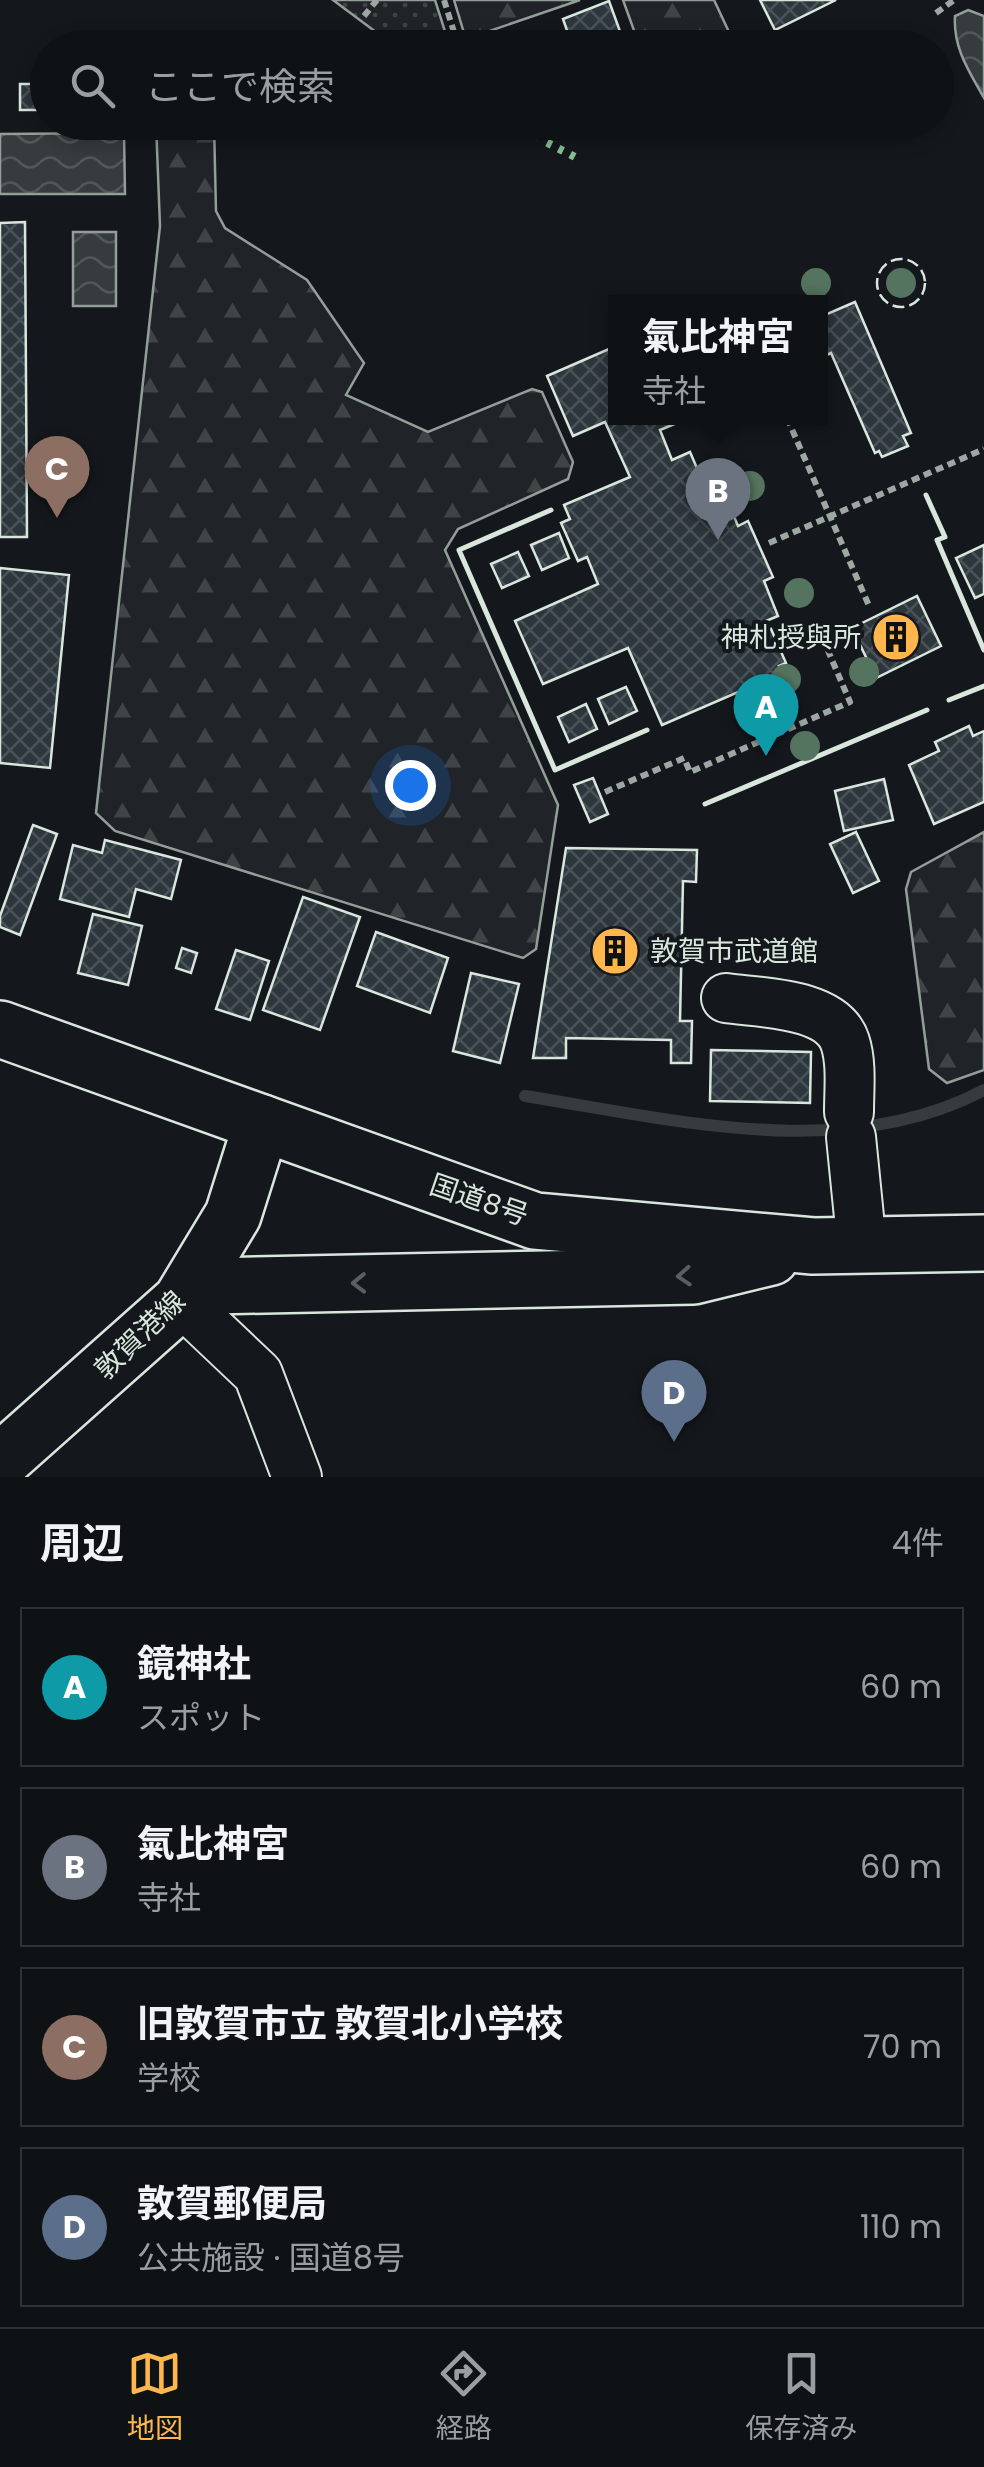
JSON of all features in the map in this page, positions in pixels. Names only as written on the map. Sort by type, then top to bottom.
[{"type":"main road","name":"国道8号","points":[[0,1029],[534,1221],[837,1246],[984,1243]]},
{"type":"main road","name":"敦賀港線","points":[[0,1462],[181,1302],[233,1216],[262,1123]]},
{"type":"main road","points":[[181,1302],[212,1286],[693,1276],[837,1246]]},
{"type":"street","points":[[726,998],[803,1010],[831,1023],[845,1040],[850,1125],[837,1246]]},
{"type":"street","points":[[181,1302],[258,1374],[297,1477]]},
{"type":"path","points":[[364,16],[378,0]]},
{"type":"path","points":[[444,0],[454,30]]},
{"type":"path","points":[[936,13],[954,0]]},
{"type":"path","points":[[789,425],[870,608]]},
{"type":"path","points":[[768,543],[984,450]]},
{"type":"path","points":[[606,792],[684,758],[690,772],[850,702],[826,646]]},
{"type":"green space","points":[[333,0],[435,0],[445,30],[373,30]]},
{"type":"green space","points":[[454,0],[580,0],[492,30],[463,30]]},
{"type":"green space","points":[[623,0],[714,0],[728,30],[634,30]]},
{"type":"green space","points":[[157,140],[214,140],[216,211],[225,228],[307,280],[364,363],[346,395],[428,432],[532,389],[542,392],[573,462],[568,479],[458,529],[445,550],[558,805],[536,949],[523,958],[115,831],[96,813],[160,226]]},
{"type":"green space","points":[[984,832],[984,1070],[947,1083],[929,1069],[906,889],[911,872]]},
{"type":"water","points":[[968,10],[984,16],[984,98],[963,59],[955,28],[955,16]]},
{"type":"water","points":[[0,134],[30,134],[30,140],[124,140],[125,194],[0,194]]},
{"type":"water","points":[[73,232],[116,232],[116,306],[73,306]]},
{"type":"building","points":[[760,0],[836,0],[775,30]]},
{"type":"building","points":[[609,1],[619,30],[567,30],[563,19]]},
{"type":"building","points":[[20,84],[30,84],[30,110],[20,110]]},
{"type":"building","points":[[25,222],[27,537],[0,537],[0,223]]},
{"type":"building","points":[[855,302],[911,433],[903,436],[908,446],[882,457],[879,451],[875,453],[831,353],[828,354],[828,314]]},
{"type":"building","points":[[608,349],[608,425],[672,425],[660,430],[672,460],[690,452],[703,482],[696,485],[704,504],[725,495],[738,526],[748,521],[773,577],[764,581],[778,616],[761,623],[764,632],[771,629],[786,663],[779,666],[782,673],[662,725],[628,648],[543,684],[515,621],[598,584],[587,557],[578,561],[561,523],[570,519],[564,505],[630,477],[605,422],[573,436],[547,376]]},
{"type":"building","points":[[559,533],[569,558],[542,570],[531,545]]},
{"type":"building","points":[[984,545],[984,594],[975,598],[956,558]]},
{"type":"building","points":[[518,552],[529,576],[502,588],[491,564]]},
{"type":"building","points":[[0,568],[69,575],[50,768],[0,763]]},
{"type":"building","name":"神札授與所","points":[[917,596],[941,646],[876,678],[852,628]]},
{"type":"building","points":[[626,687],[637,711],[609,724],[598,699]]},
{"type":"building","points":[[586,704],[597,729],[569,742],[558,717]]},
{"type":"building","points":[[969,726],[973,736],[984,731],[984,802],[934,824],[909,765],[939,751],[935,742]]},
{"type":"building","points":[[593,778],[608,814],[590,822],[574,785]]},
{"type":"building","points":[[884,779],[893,820],[844,831],[835,791]]},
{"type":"building","points":[[33,825],[57,834],[20,935],[0,927],[0,916]]},
{"type":"building","points":[[856,832],[879,881],[853,893],[830,844]]},
{"type":"building","points":[[105,840],[181,860],[171,899],[136,889],[129,917],[60,899],[73,845],[102,853]]},
{"type":"building","name":"敦賀市武道館","points":[[566,848],[697,850],[696,882],[683,881],[680,1021],[692,1021],[691,1063],[671,1063],[671,1040],[566,1038],[566,1058],[533,1058]]},
{"type":"building","points":[[303,897],[360,917],[320,1030],[263,1010]]},
{"type":"building","points":[[93,914],[142,926],[128,985],[78,973]]},
{"type":"building","points":[[376,932],[448,958],[430,1013],[357,986]]},
{"type":"building","points":[[182,948],[197,953],[191,973],[176,968]]},
{"type":"building","points":[[236,950],[269,961],[250,1020],[216,1009]]},
{"type":"building","points":[[471,973],[519,984],[500,1063],[453,1051]]},
{"type":"building","points":[[711,1050],[811,1052],[810,1103],[710,1101]]},
{"type":"waterway","points":[[525,1096],[698,1124],[817,1130],[875,1125],[931,1112],[984,1090]]},
{"type":"hedge","points":[[542,140],[577,158]]},
{"type":"fence","points":[[901,259],[918,266],[925,283],[918,300],[901,307],[884,300],[877,283],[884,266],[901,259]]},
{"type":"wall","points":[[926,495],[945,537],[937,540],[984,650]]},
{"type":"wall","points":[[551,510],[459,550],[555,770],[647,730]]},
{"type":"wall","points":[[949,700],[984,686]]},
{"type":"wall","points":[[705,804],[927,710]]},
{"type":"place","name":"旧敦賀市立 敦賀北小学校","points":[[57,518]]},
{"type":"place","name":"氣比神宮","points":[[718,540]]},
{"type":"place","name":"神札授與所","points":[[896,637]]},
{"type":"place","name":"鏡神社","points":[[766,756]]},
{"type":"place","name":"敦賀市武道館","points":[[615,951]]},
{"type":"place","name":"敦賀郵便局","points":[[674,1442]]}]
